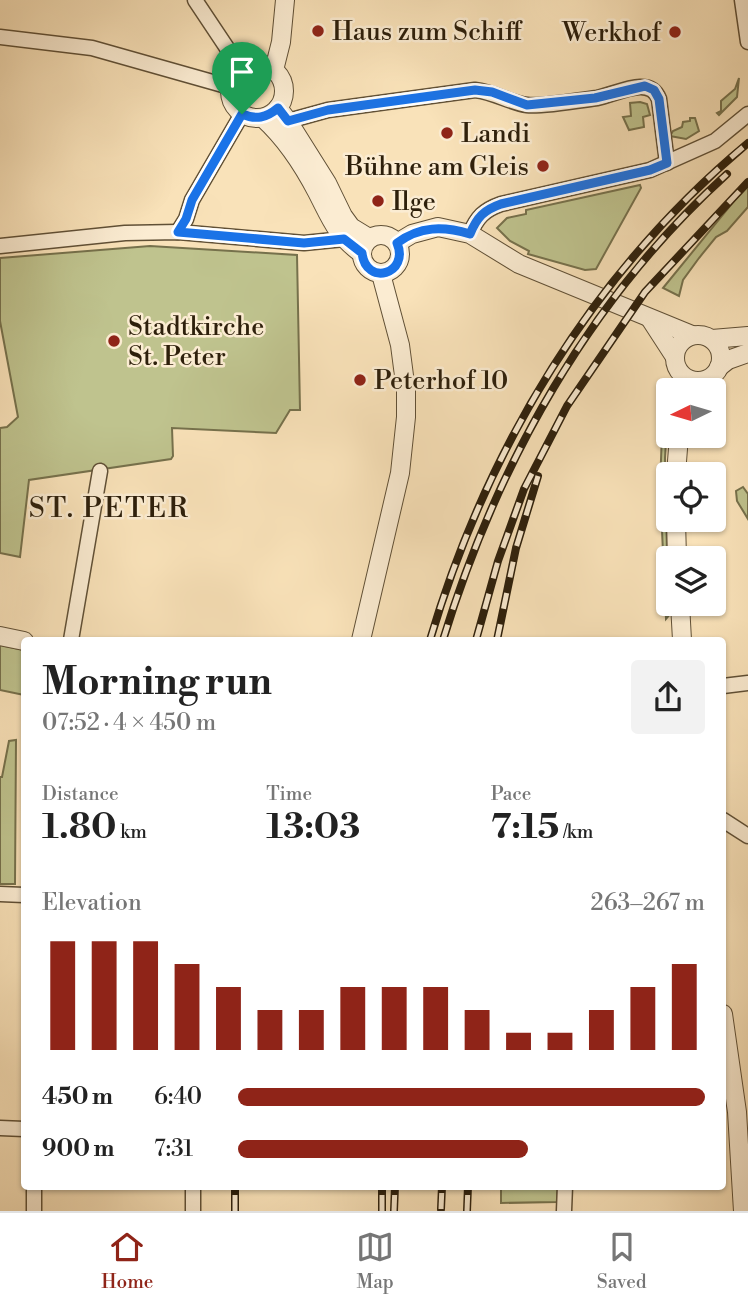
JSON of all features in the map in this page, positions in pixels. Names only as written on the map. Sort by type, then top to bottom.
[{"type":"street","points":[[195,0],[242,69]]},
{"type":"street","points":[[274,71],[281,42],[285,0]]},
{"type":"street","points":[[742,0],[748,42]]},
{"type":"street","points":[[0,37],[92,48],[230,87]]},
{"type":"street","points":[[344,239],[332,226],[317,191],[282,137],[276,116],[284,93],[283,84],[274,71],[262,65],[242,69],[234,77],[230,87],[232,102],[242,114],[256,118],[276,116],[328,110],[475,90],[492,92],[527,105],[595,98],[645,86],[654,90],[659,99],[667,163]]},
{"type":"street","points":[[178,232],[186,219],[192,200],[242,114]]},
{"type":"street","points":[[470,234],[477,218],[486,209],[650,170],[715,141],[748,114]]},
{"type":"street","points":[[0,246],[125,233],[178,232],[304,243],[344,239],[365,246],[385,235],[397,243],[400,256],[393,269],[381,274],[366,267],[365,246],[343,216],[327,183],[276,116]]},
{"type":"street","points":[[397,243],[412,234],[438,227],[470,234],[519,264],[692,335]]},
{"type":"street","points":[[362,637],[400,473],[406,417],[407,391],[400,345],[381,274]]},
{"type":"street","points":[[651,320],[678,373]]},
{"type":"street","points":[[678,373],[680,343],[692,335],[699,334],[712,339],[748,335]]},
{"type":"street","points":[[712,339],[721,352],[719,367]]},
{"type":"street","points":[[710,378],[728,360],[748,353]]},
{"type":"street","points":[[72,637],[100,471]]},
{"type":"street","points":[[681,616],[682,637]]},
{"type":"street","points":[[0,636],[21,640]]},
{"type":"street","points":[[726,686],[748,683]]},
{"type":"street","points":[[726,822],[748,836]]},
{"type":"street","points":[[0,894],[21,895]]},
{"type":"street","points":[[727,1065],[739,1131],[743,1211]]},
{"type":"street","points":[[0,1128],[21,1129]]},
{"type":"street","points":[[33,1211],[34,1190]]},
{"type":"street","points":[[193,1190],[193,1211]]},
{"type":"street","points":[[564,1211],[565,1190]]},
{"type":"green space","points":[[739,78],[737,97],[719,115],[717,113],[721,111],[721,101],[735,89]]},
{"type":"green space","points":[[630,103],[647,104],[650,115],[643,117],[644,127],[629,130],[623,117],[631,116]]},
{"type":"green space","points":[[690,118],[695,118],[699,131],[686,139],[670,136],[673,131],[682,127],[683,122],[690,121]]},
{"type":"green space","points":[[748,184],[748,207],[727,231],[716,237],[699,258],[683,280],[679,296],[663,288]]},
{"type":"green space","points":[[640,185],[641,188],[596,269],[585,270],[528,254],[529,251],[510,241],[497,228],[507,218],[526,214],[526,210]]},
{"type":"green space","name":"ST. PETER","points":[[150,246],[297,255],[300,410],[290,410],[276,433],[172,428],[171,459],[29,480],[20,557],[0,553],[0,428],[7,427],[18,417],[0,321],[0,258]]},
{"type":"green space","points":[[661,448],[666,448],[665,462],[661,462]]},
{"type":"green space","points":[[743,487],[748,494],[748,519],[737,501],[736,491]]},
{"type":"green space","points":[[662,532],[667,532],[667,546],[663,546]]},
{"type":"green space","points":[[0,645],[21,649],[21,694],[0,690]]},
{"type":"green space","points":[[16,740],[15,884],[0,884],[0,777],[9,741]]},
{"type":"green space","points":[[501,1190],[558,1190],[557,1202],[501,1203]]},
{"type":"railway","points":[[431,637],[482,499],[515,432],[552,368],[594,306],[641,248],[692,194],[748,143]]},
{"type":"railway","points":[[444,637],[491,511],[520,448],[554,388],[591,330],[632,275],[677,223],[727,174]]},
{"type":"railway","points":[[477,637],[498,561],[524,489],[567,406],[645,292],[748,182]]},
{"type":"railway","points":[[498,637],[516,548],[538,476]]},
{"type":"railway","points":[[235,1190],[235,1211]]},
{"type":"railway","points":[[382,1190],[382,1211]]},
{"type":"railway","points":[[394,1211],[395,1190]]},
{"type":"railway","points":[[441,1209],[442,1190]]},
{"type":"railway","points":[[467,1211],[468,1190]]},
{"type":"place","name":"Haus zum Schiff","points":[[318,31]]},
{"type":"place","name":"Werkhof","points":[[675,32]]},
{"type":"place","name":"Landi","points":[[447,133]]},
{"type":"place","name":"Bühne am Gleis","points":[[543,166]]},
{"type":"place","name":"Ilge","points":[[378,201]]},
{"type":"place","name":"Stadtkirche St. Peter","points":[[114,341]]},
{"type":"place","name":"Peterhof 10","points":[[360,380]]},
{"type":"district","name":"ST. PETER","points":[[109,507]]},
{"type":"route","points":[[645,86],[654,90],[659,99],[667,163],[650,170],[486,209],[477,218],[470,234],[438,227],[412,234],[397,243],[400,256],[397,264],[393,269],[381,274],[366,267],[362,253],[344,239],[304,243],[178,232],[186,219],[192,200],[242,114],[263,118],[278,108],[288,121],[328,110],[475,90],[492,92],[527,105],[595,98],[645,86]]}]
